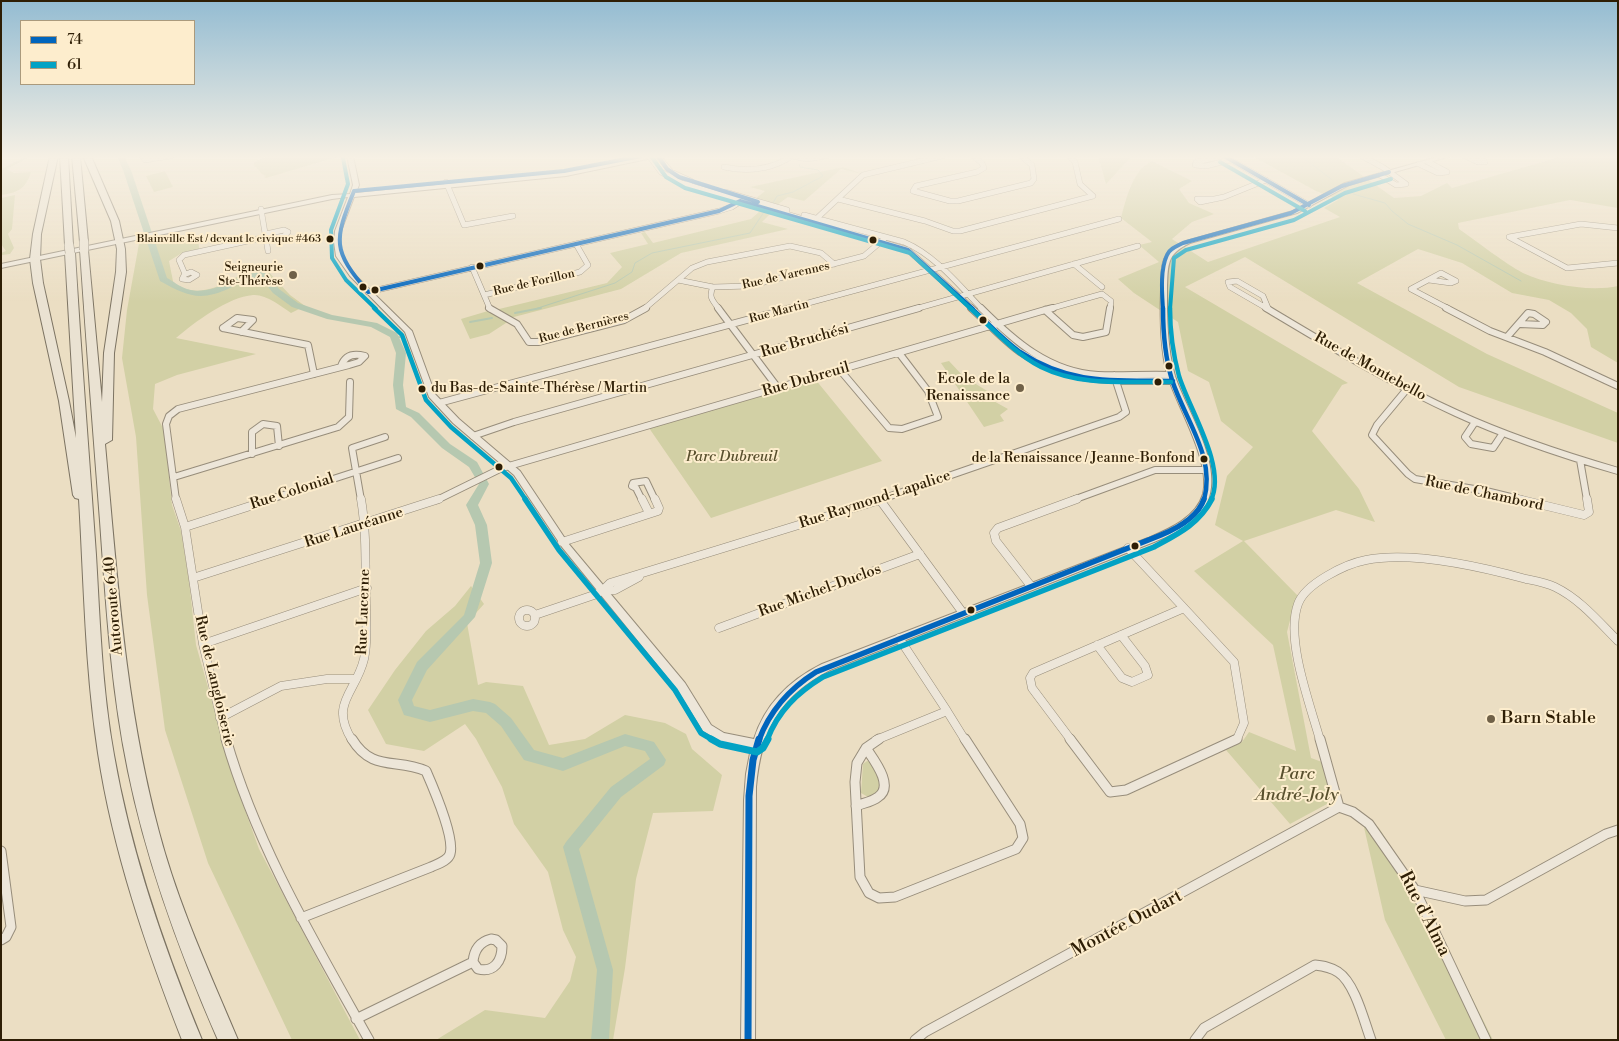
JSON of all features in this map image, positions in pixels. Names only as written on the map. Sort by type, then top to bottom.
[{"type":"highway","points":[[43,205],[37,234],[35,256],[37,278],[64,401],[72,459],[88,541]]},
{"type":"highway","name":"Autoroute 640","points":[[67,205],[98,695],[112,782],[127,852],[169,984],[192,1040]]},
{"type":"highway","name":"Autoroute 640","points":[[80,205],[121,682],[139,788],[159,864],[176,915],[228,1040]]},
{"type":"highway","points":[[104,488],[109,397],[109,353],[120,276],[119,239],[106,205]]},
{"type":"highway","points":[[119,239],[136,235]]},
{"type":"highway","points":[[119,239],[136,235]]},
{"type":"street","points":[[136,235],[290,205]]},
{"type":"street","points":[[348,205],[338,231],[337,247],[343,263],[368,292],[408,331],[414,342],[427,386],[439,403],[520,477],[562,542],[681,686],[709,730],[722,737],[757,745]]},
{"type":"street","points":[[456,205],[464,225],[513,216]]},
{"type":"street","points":[[368,292],[722,210],[733,205]]},
{"type":"street","points":[[759,205],[914,246],[1027,350],[1051,364],[1083,373],[1115,377]]},
{"type":"street","points":[[815,220],[832,205]]},
{"type":"street","points":[[860,205],[925,221],[953,231],[960,231],[1060,205]]},
{"type":"street","points":[[748,1040],[750,824],[753,764],[757,745],[772,710],[796,685],[826,667],[1170,532],[1193,517],[1207,494],[1209,478],[1172,378],[1165,348],[1166,260],[1169,252],[1185,242],[1288,214],[1309,205]]},
{"type":"street","points":[[261,210],[268,251]]},
{"type":"street","name":"Rue Martin","points":[[439,403],[1119,219]]},
{"type":"street","points":[[1618,228],[1581,224],[1509,237],[1565,268],[1572,269],[1618,263]]},
{"type":"street","points":[[185,274],[179,260],[184,255],[266,237]]},
{"type":"street","points":[[1,265],[119,239]]},
{"type":"street","points":[[884,239],[910,250],[1022,353],[1044,366],[1074,376],[1172,378]]},
{"type":"street","name":"Rue de Varennes","points":[[678,280],[713,287],[749,286],[864,256],[884,239]]},
{"type":"street","name":"Rue de Forillon","points":[[484,295],[580,272],[588,265],[576,244]]},
{"type":"street","name":"Rue de Bernières","points":[[472,267],[491,310],[517,324],[526,340],[538,342],[624,320],[642,311],[699,264],[784,246],[796,246],[821,253],[834,264]]},
{"type":"street","name":"Rue Bruchési","points":[[473,436],[497,427],[1138,246]]},
{"type":"street","points":[[1044,310],[1073,335],[1083,337],[1106,332],[1111,301],[1074,264]]},
{"type":"street","points":[[1428,280],[1411,289],[1486,329],[1551,354],[1618,386]]},
{"type":"street","name":"Rue de Montebello","points":[[1268,308],[1262,296],[1237,281],[1228,282],[1230,287],[1407,389],[1475,422],[1580,460],[1618,471]]},
{"type":"street","points":[[713,287],[710,293],[711,298],[778,388]]},
{"type":"street","name":"Rue Dubreuil","points":[[510,467],[991,326],[1102,290]]},
{"type":"street","points":[[1507,338],[1520,324]]},
{"type":"street","points":[[241,332],[308,346],[314,374]]},
{"type":"street","points":[[840,370],[888,428],[902,429],[938,417],[937,408],[916,373],[899,353]]},
{"type":"street","name":"Rue de Langloiserie","points":[[341,366],[173,412],[166,420],[166,424],[177,507],[185,527],[203,644],[220,718],[244,794],[264,843],[301,918],[369,1040]]},
{"type":"street","name":"Rue Raymond-Lapalice","points":[[535,615],[602,591],[615,590],[641,575],[671,563],[880,500],[1119,417],[1126,412],[1115,377]]},
{"type":"street","points":[[174,477],[338,427],[349,417],[350,382]]},
{"type":"street","name":"Rue de Chambord","points":[[1407,389],[1372,435],[1408,474],[1415,479],[1486,491],[1584,515],[1589,512],[1580,460]]},
{"type":"street","points":[[1475,422],[1465,437],[1471,444],[1493,448],[1503,433]]},
{"type":"street","points":[[252,454],[252,432],[259,426],[271,423],[277,426],[279,446]]},
{"type":"street","name":"Rue Lucerne","points":[[301,918],[431,867],[445,860],[450,854],[451,841],[426,772],[407,766],[378,762],[367,757],[347,735],[343,723],[342,706],[364,660],[367,588],[365,525],[352,448],[385,437]]},
{"type":"street","name":"Rue Colonial","points":[[185,527],[398,458]]},
{"type":"street","name":"Rue Lauréanne","points":[[194,578],[365,525],[438,500],[473,482],[510,467]]},
{"type":"street","points":[[1032,586],[996,541],[994,533],[998,528],[1155,470],[1207,470]]},
{"type":"street","points":[[562,542],[658,511],[660,508],[646,481],[632,482],[632,486],[636,488],[649,513]]},
{"type":"street","points":[[880,500],[963,613]]},
{"type":"street","points":[[1128,548],[1185,608],[1234,662],[1244,723],[1237,739],[1126,790],[1110,792],[1032,688],[1030,678],[1033,673],[1185,608]]},
{"type":"street","name":"Rue Michel-Duclos","points":[[719,628],[920,554]]},
{"type":"street","points":[[1340,807],[1298,660],[1294,627],[1298,603],[1310,587],[1336,570],[1365,560],[1388,558],[1430,560],[1504,573],[1554,586],[1574,598],[1618,641]]},
{"type":"street","points":[[203,644],[367,588]]},
{"type":"street","points":[[1097,645],[1122,678],[1132,682],[1148,675],[1145,666],[1121,635]]},
{"type":"street","points":[[900,638],[948,711],[1020,824],[1023,838],[1016,849],[895,897],[879,898],[869,893],[860,877],[855,782],[857,763],[866,748],[876,740],[948,711]]},
{"type":"street","points":[[220,718],[282,686],[327,679],[355,679]]},
{"type":"street","points":[[856,806],[880,797],[884,790],[885,781],[866,748]]},
{"type":"street","name":"Rue d'Alma","points":[[1340,807],[1353,812],[1369,824],[1381,838],[1415,890],[1486,1040]]},
{"type":"street","name":"Montée Oudart","points":[[915,1040],[925,1032],[1340,807]]},
{"type":"street","points":[[1415,890],[1465,901],[1486,900],[1606,834],[1618,830]]},
{"type":"street","points":[[1,851],[11,927],[6,937],[1,940]]},
{"type":"street","points":[[356,1018],[473,962]]},
{"type":"street","points":[[1195,1040],[1204,1028],[1315,965],[1328,967],[1341,974],[1350,988],[1372,1040]]},
{"type":"green space","points":[[1,205],[14,205],[12,229],[8,234],[14,248],[10,254],[2,255],[1,253],[6,251],[1,244]]},
{"type":"green space","name":"Parc André-Joly","points":[[1125,205],[1193,205],[1214,214],[1192,222],[1172,239],[1208,262],[1340,217],[1324,208],[1330,205],[1548,205],[1458,223],[1459,229],[1516,269],[1533,277],[1557,284],[1583,288],[1618,286],[1618,363],[1591,347],[1587,329],[1571,313],[1549,300],[1512,293],[1462,263],[1418,249],[1357,283],[1487,354],[1618,413],[1618,443],[1459,387],[1245,257],[1185,287],[1348,383],[1342,385],[1312,431],[1359,489],[1375,522],[1336,510],[1244,541],[1298,596],[1287,632],[1311,758],[1322,762],[1331,796],[1327,804],[1290,824],[1226,750],[1242,742],[1249,732],[1296,751],[1273,645],[1194,571],[1243,541],[1215,525],[1227,476],[1253,447],[1221,421],[1209,382],[1188,371],[1178,322],[1134,293],[1118,279],[1159,262],[1139,245],[1152,242],[1121,218]]},
{"type":"green space","points":[[1597,205],[1618,205],[1618,208]]},
{"type":"green space","points":[[761,210],[771,213],[762,222],[788,229],[681,253],[621,289],[510,318],[495,310],[607,283],[622,267],[610,253],[648,244],[641,233],[645,232],[653,243],[751,219]]},
{"type":"green space","points":[[160,234],[164,243],[198,236],[199,249],[182,253],[169,261],[174,286],[200,291],[220,285],[250,271],[266,269],[290,295],[305,306],[291,313],[268,298],[253,295],[233,300],[202,318],[176,338],[256,354],[177,375],[155,384],[153,409],[164,430],[172,505],[181,531],[196,645],[235,782],[259,849],[360,1040],[292,1040],[208,863],[165,730],[147,595],[136,437],[122,358],[127,310],[140,238]]},
{"type":"green space","points":[[488,311],[509,321],[489,334],[470,339],[461,319]]},
{"type":"green space","points":[[949,361],[963,376],[992,394],[990,399],[1008,409],[1000,415],[1004,421],[984,427],[941,363]]},
{"type":"green space","name":"Parc Dubreuil","points":[[815,379],[882,461],[711,518],[649,428]]},
{"type":"green space","points":[[471,586],[484,604],[467,623],[478,685],[486,682],[523,686],[549,745],[585,739],[625,715],[665,723],[686,734],[692,749],[722,775],[713,811],[653,813],[636,879],[625,968],[613,1040],[436,1040],[485,1010],[545,1018],[570,981],[576,957],[563,930],[548,872],[514,824],[502,787],[476,739],[465,724],[424,751],[386,744],[368,710],[395,670],[426,631],[455,606]]},
{"type":"green space","points":[[867,761],[871,762],[881,781],[879,792],[868,797],[861,793],[863,764]]},
{"type":"green space","points":[[1361,814],[1379,828],[1418,889],[1493,1040],[1446,1040],[1385,920]]},
{"type":"waterway","points":[[138,205],[163,279],[181,290],[198,294],[207,293],[216,291],[243,278],[262,274],[276,291],[295,305],[330,317],[374,325],[394,335],[401,353],[398,385],[401,409],[415,415],[446,446],[473,465],[484,484],[472,505],[481,525],[486,563],[469,617],[422,666],[405,700],[409,711],[430,716],[473,705],[490,708],[506,722],[529,755],[563,765],[625,740],[649,746],[659,760],[616,792],[571,847],[605,970],[600,1040]]},
{"type":"waterway","points":[[1386,205],[1408,224],[1457,245],[1521,281]]},
{"type":"waterway","points":[[535,309],[615,283],[632,272],[635,263],[652,253],[750,233],[764,212]]},
{"type":"waterway","points":[[515,313],[541,308]]},
{"type":"waterway","points":[[470,322],[492,318]]},
{"type":"waterway","points":[[395,338],[400,337]]},
{"type":"transit line","name":"61","points":[[340,205],[331,230],[332,258],[346,280],[402,335],[426,400],[451,427],[511,478],[559,550],[675,690],[701,733],[720,744],[757,752],[763,748],[774,723],[790,702],[802,691],[823,677],[1154,547],[1186,530],[1205,512],[1214,494],[1215,475],[1210,454],[1180,379],[1173,351],[1170,319],[1170,286],[1174,258],[1186,250],[1294,220],[1323,205]]},
{"type":"transit line","name":"74","points":[[349,205],[339,234],[341,255],[368,292],[719,211],[732,205]]},
{"type":"transit line","name":"61","points":[[742,205],[910,253],[1017,351],[1041,367],[1065,376],[1091,381],[1171,382]]},
{"type":"transit line","name":"74","points":[[752,205],[908,250],[1019,351],[1049,368],[1071,376],[1091,379],[1173,381]]},
{"type":"transit line","name":"61","points":[[1294,205],[1305,211]]},
{"type":"transit line","name":"74","points":[[748,1040],[748,815],[750,778],[758,743],[769,716],[782,699],[798,684],[826,667],[1151,540],[1177,528],[1191,518],[1203,504],[1207,487],[1207,470],[1195,433],[1173,382],[1166,353],[1162,300],[1167,254],[1173,248],[1183,243],[1291,213],[1307,205]]},
{"type":"place","name":"Blainville Est / devant le civique #463","points":[[330,239]]},
{"type":"place","name":"Seigneurie Ste-Thérèse","points":[[293,275]]},
{"type":"place","name":"Ecole de la Renaissance","points":[[1020,388]]},
{"type":"place","name":"du Bas-de-Sainte-Thérèse / Martin","points":[[422,389]]},
{"type":"place","name":"de la Renaissance / Jeanne-Bonfond","points":[[1204,459]]},
{"type":"place","name":"Barn Stable","points":[[1491,719]]}]
